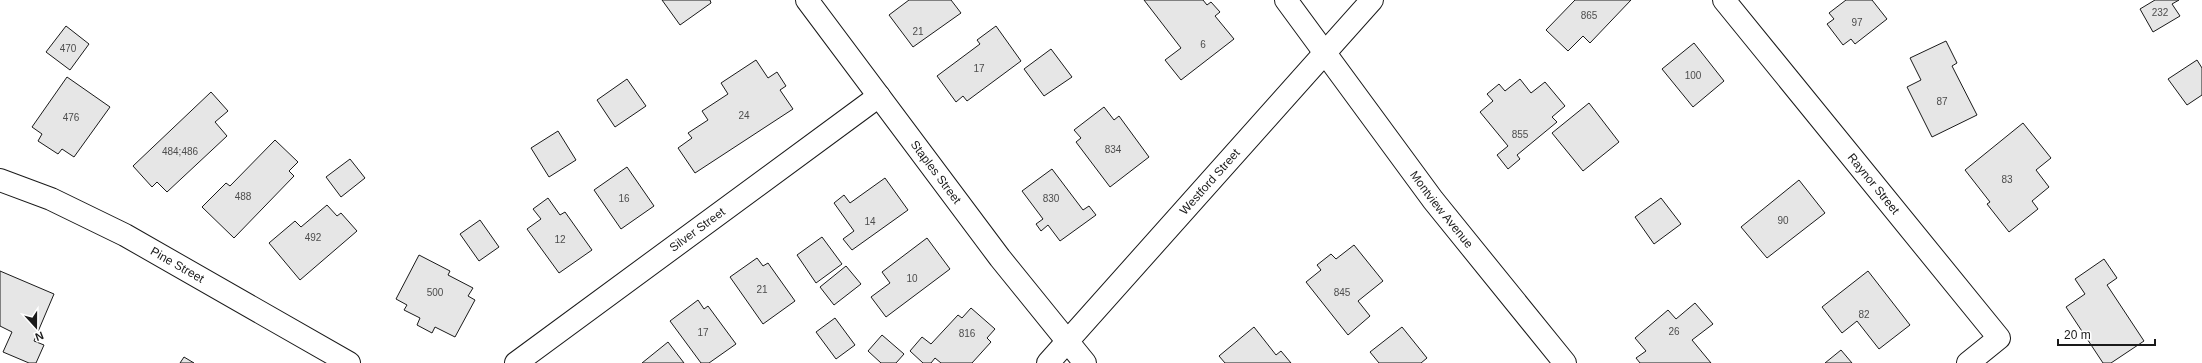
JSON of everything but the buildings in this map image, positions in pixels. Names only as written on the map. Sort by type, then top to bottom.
[{"type":"street","name":"Staples Street","points":[[807,0],[1000,258],[1084,363]]},
{"type":"street","name":"Montview Avenue","points":[[1286,0],[1433,200],[1566,363]]},
{"type":"street","name":"Westford Street","points":[[1048,363],[1372,0]]},
{"type":"street","name":"Raynor Street","points":[[1724,0],[1999,338],[1968,363]]},
{"type":"street","name":"Silver Street","points":[[516,363],[879,96]]},
{"type":"street","name":"Pine Street","points":[[0,180],[51,199],[125,235],[346,362]]}]
